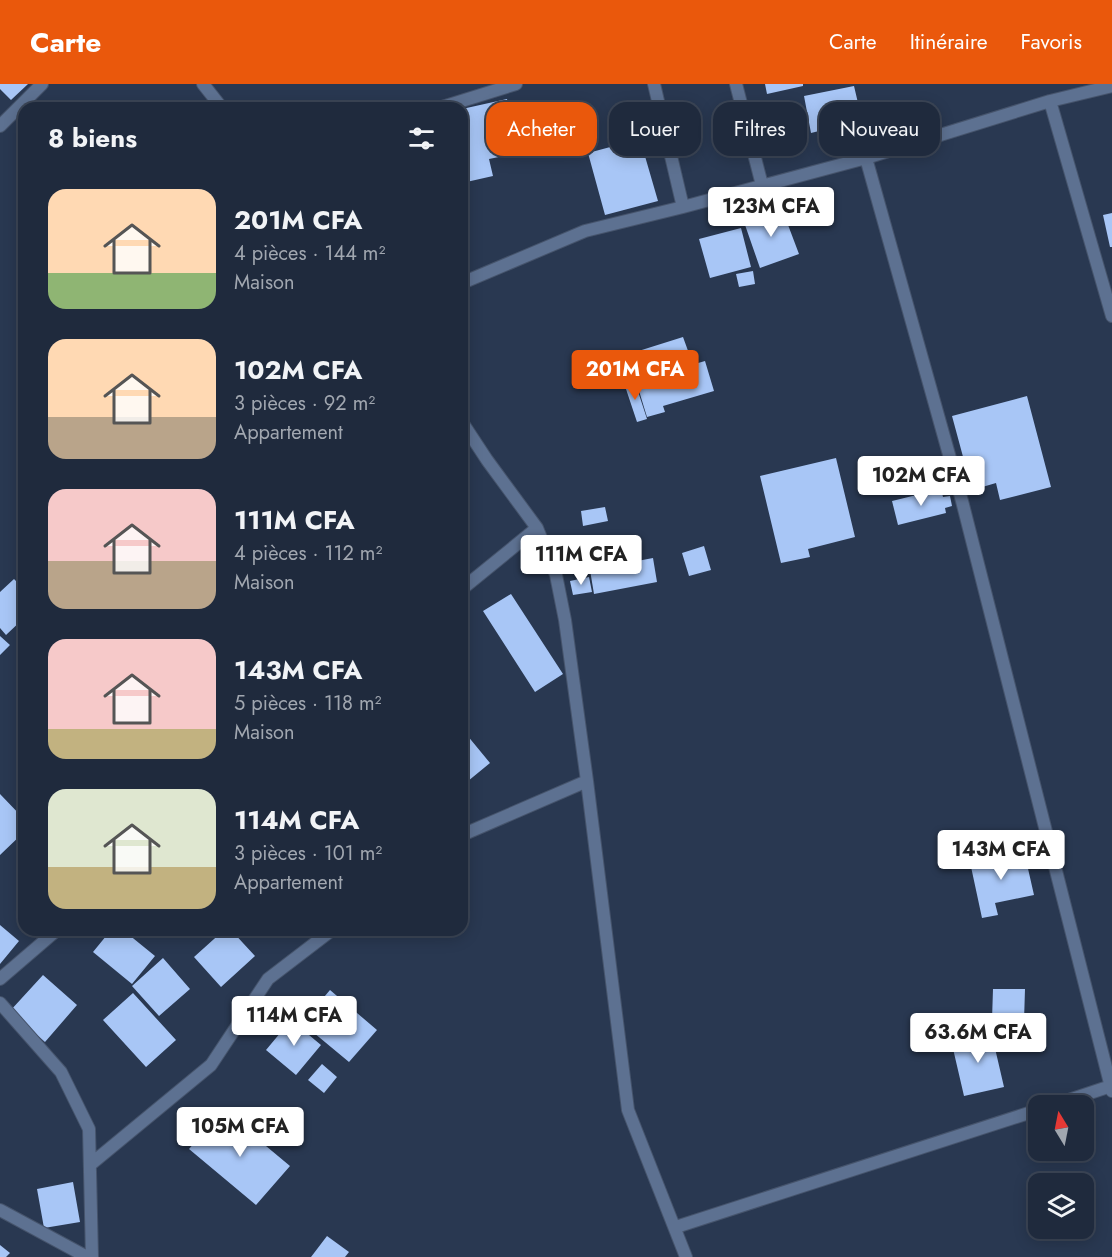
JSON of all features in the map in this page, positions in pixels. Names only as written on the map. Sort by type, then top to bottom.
[{"type":"street","points":[[24,102],[42,84]]},
{"type":"street","points":[[203,84],[217,102]]},
{"type":"street","points":[[458,102],[516,84]]},
{"type":"street","points":[[654,84],[683,207]]},
{"type":"street","points":[[736,84],[762,185]]},
{"type":"street","points":[[468,280],[585,231],[866,158],[1050,101],[1112,86]]},
{"type":"street","points":[[1050,101],[1112,315]]},
{"type":"street","points":[[0,126],[18,108]]},
{"type":"street","points":[[866,158],[962,501],[1111,1089],[1090,1095]]},
{"type":"street","points":[[468,431],[537,528],[556,575],[565,620],[587,781],[628,1110],[686,1257]]},
{"type":"street","points":[[468,584],[537,528]]},
{"type":"street","points":[[468,832],[587,781]]},
{"type":"street","points":[[0,979],[50,936]]},
{"type":"street","points":[[91,1164],[211,1065],[268,979],[324,936]]},
{"type":"street","points":[[0,1003],[61,1072],[89,1130],[92,1257]]},
{"type":"street","points":[[676,1227],[1028,1113]]},
{"type":"street","points":[[0,1210],[87,1257]]},
{"type":"building","points":[[0,84],[28,84],[11,100],[0,89]]},
{"type":"building","points":[[765,84],[803,84],[803,86],[767,94]]},
{"type":"building","points":[[854,86],[858,102],[819,102],[819,131],[811,133],[807,102],[804,96]]},
{"type":"building","points":[[486,104],[486,156],[504,156],[489,159],[493,176],[468,182],[468,108]]},
{"type":"building","points":[[609,147],[609,156],[645,156],[658,201],[605,215],[589,156],[597,156],[597,151]]},
{"type":"building","points":[[782,209],[799,254],[760,268],[744,222]]},
{"type":"building","points":[[1112,213],[1112,247],[1110,247],[1103,215]]},
{"type":"building","points":[[741,228],[751,267],[710,278],[699,239]]},
{"type":"building","points":[[753,271],[755,284],[739,287],[736,274]]},
{"type":"building","points":[[683,337],[691,359],[636,377],[629,354]]},
{"type":"building","points":[[627,351],[629,360],[622,362],[620,352]]},
{"type":"building","points":[[705,361],[714,391],[663,406],[665,412],[647,417],[636,381]]},
{"type":"building","points":[[630,368],[633,378],[625,381],[622,370]]},
{"type":"building","points":[[634,379],[647,419],[637,422],[624,383]]},
{"type":"building","points":[[1027,396],[1051,487],[1000,500],[996,483],[972,490],[952,416]]},
{"type":"building","points":[[836,458],[855,537],[808,549],[810,557],[781,563],[760,476]]},
{"type":"building","points":[[941,489],[943,497],[950,496],[952,506],[945,508],[946,513],[898,525],[892,501]]},
{"type":"building","points":[[605,507],[608,521],[583,526],[581,511]]},
{"type":"building","points":[[577,545],[579,556],[565,559],[563,548]]},
{"type":"building","points":[[704,546],[711,570],[689,576],[682,553]]},
{"type":"building","points":[[653,558],[657,582],[594,594],[590,570]]},
{"type":"building","points":[[589,577],[592,592],[573,595],[570,581]]},
{"type":"building","points":[[14,579],[18,583],[18,624],[6,635],[0,628],[0,592]]},
{"type":"building","points":[[511,594],[563,674],[535,692],[483,611]]},
{"type":"building","points":[[0,636],[10,645],[0,655]]},
{"type":"building","points":[[468,736],[490,763],[468,781]]},
{"type":"building","points":[[0,794],[18,813],[18,838],[0,855]]},
{"type":"building","points":[[1024,851],[1034,895],[995,903],[998,915],[982,918],[970,862]]},
{"type":"building","points":[[0,925],[19,941],[0,964]]},
{"type":"building","points":[[106,936],[130,936],[155,956],[132,984],[93,952]]},
{"type":"building","points":[[217,936],[237,936],[255,956],[221,987],[194,957]]},
{"type":"building","points":[[163,958],[190,989],[159,1016],[132,986]]},
{"type":"building","points":[[43,975],[77,1005],[45,1042],[10,1011]]},
{"type":"building","points":[[993,989],[1025,989],[1024,1021],[992,1020]]},
{"type":"building","points":[[330,990],[377,1030],[349,1062],[302,1023]]},
{"type":"building","points":[[133,993],[176,1040],[146,1067],[103,1020]]},
{"type":"building","points":[[291,1020],[321,1045],[296,1075],[266,1050]]},
{"type":"building","points":[[991,1031],[1004,1087],[964,1096],[951,1040]]},
{"type":"building","points":[[322,1064],[337,1077],[324,1093],[308,1080]]},
{"type":"building","points":[[223,1110],[290,1166],[256,1205],[189,1149]]},
{"type":"building","points":[[73,1182],[80,1222],[44,1228],[37,1189]]},
{"type":"building","points":[[327,1236],[349,1252],[345,1257],[311,1257]]},
{"type":"building","points":[[0,1245],[10,1253],[6,1257],[0,1257]]}]
